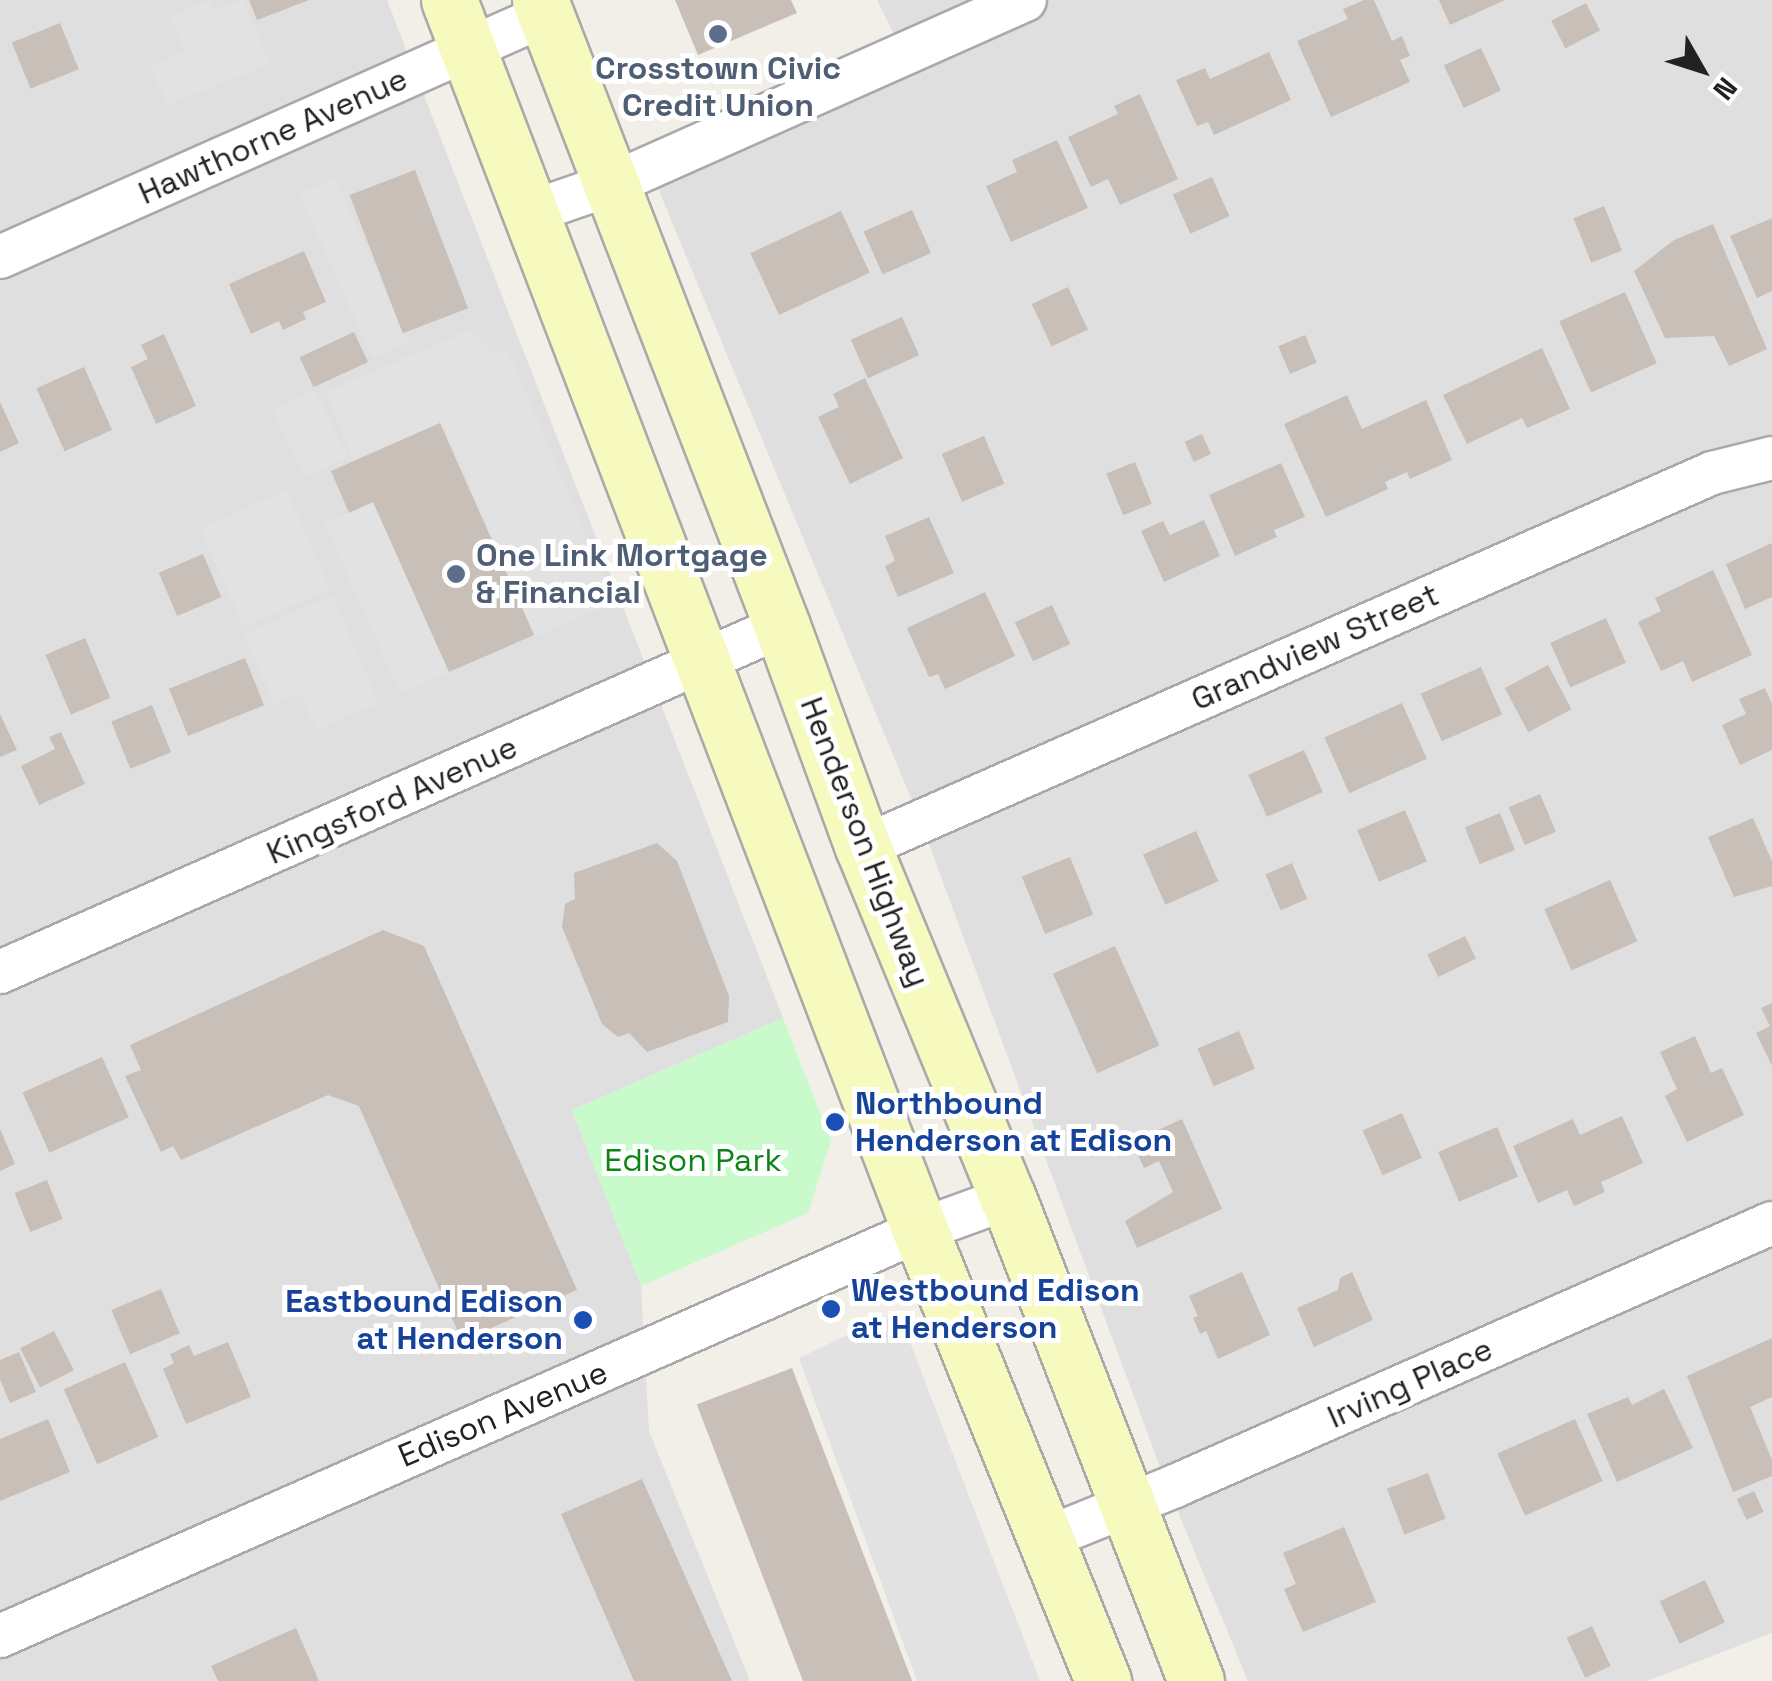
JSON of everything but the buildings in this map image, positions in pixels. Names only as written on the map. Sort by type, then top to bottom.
[{"type":"main road","name":"Henderson Highway","points":[[542,7],[782,626],[863,848],[1008,1198],[1196,1681]]},
{"type":"main road","points":[[459,25],[920,1230],[1102,1681]]},
{"type":"street","points":[[531,212],[612,184],[1025,0]]},
{"type":"street","name":"Hawthorne Avenue","points":[[0,257],[459,25],[542,7]]},
{"type":"street","name":"Grandview Street","points":[[863,848],[1712,473],[1772,458]]},
{"type":"street","name":"Kingsford Avenue","points":[[0,972],[782,626]]},
{"type":"street","name":"Edison Avenue","points":[[0,1636],[920,1230],[1008,1198]]},
{"type":"street","name":"Irving Place","points":[[1047,1538],[1772,1223]]},
{"type":"shaded area","points":[[0,0],[387,0],[783,1018],[572,1110],[641,1286],[649,1431],[750,1681],[0,1681]]},
{"type":"shaded area","points":[[210,0],[215,10],[244,0],[270,64],[167,105],[151,66],[185,52],[170,16]]},
{"type":"shaded area","points":[[877,0],[1772,0],[1772,1633],[1647,1681],[1248,1681],[1166,1483],[918,815],[647,162],[903,53]]},
{"type":"shaded area","points":[[335,178],[408,342],[373,358],[299,194]]},
{"type":"shaded area","points":[[470,330],[493,353],[507,348],[615,602],[535,637],[443,422],[353,459],[325,392]]},
{"type":"shaded area","points":[[315,390],[349,456],[306,478],[272,412]]},
{"type":"shaded area","points":[[286,490],[330,589],[244,627],[200,528]]},
{"type":"shaded area","points":[[373,502],[449,672],[400,693],[325,524]]},
{"type":"shaded area","points":[[332,595],[379,703],[316,730],[300,693],[274,704],[244,634]]},
{"type":"shaded area","points":[[898,1311],[1040,1681],[917,1681],[799,1358]]},
{"type":"green space","name":"Edison Park","points":[[783,1018],[831,1141],[808,1213],[641,1286],[572,1110]]},
{"type":"place","name":"Crosstown Civic Credit Union","points":[[718,34]]},
{"type":"place","name":"One Link Mortgage & Financial","points":[[456,574]]},
{"type":"place","name":"Northbound Henderson at Edison","points":[[835,1122]]},
{"type":"place","name":"Westbound Edison at Henderson","points":[[831,1309]]},
{"type":"place","name":"Eastbound Edison at Henderson","points":[[583,1320]]}]
